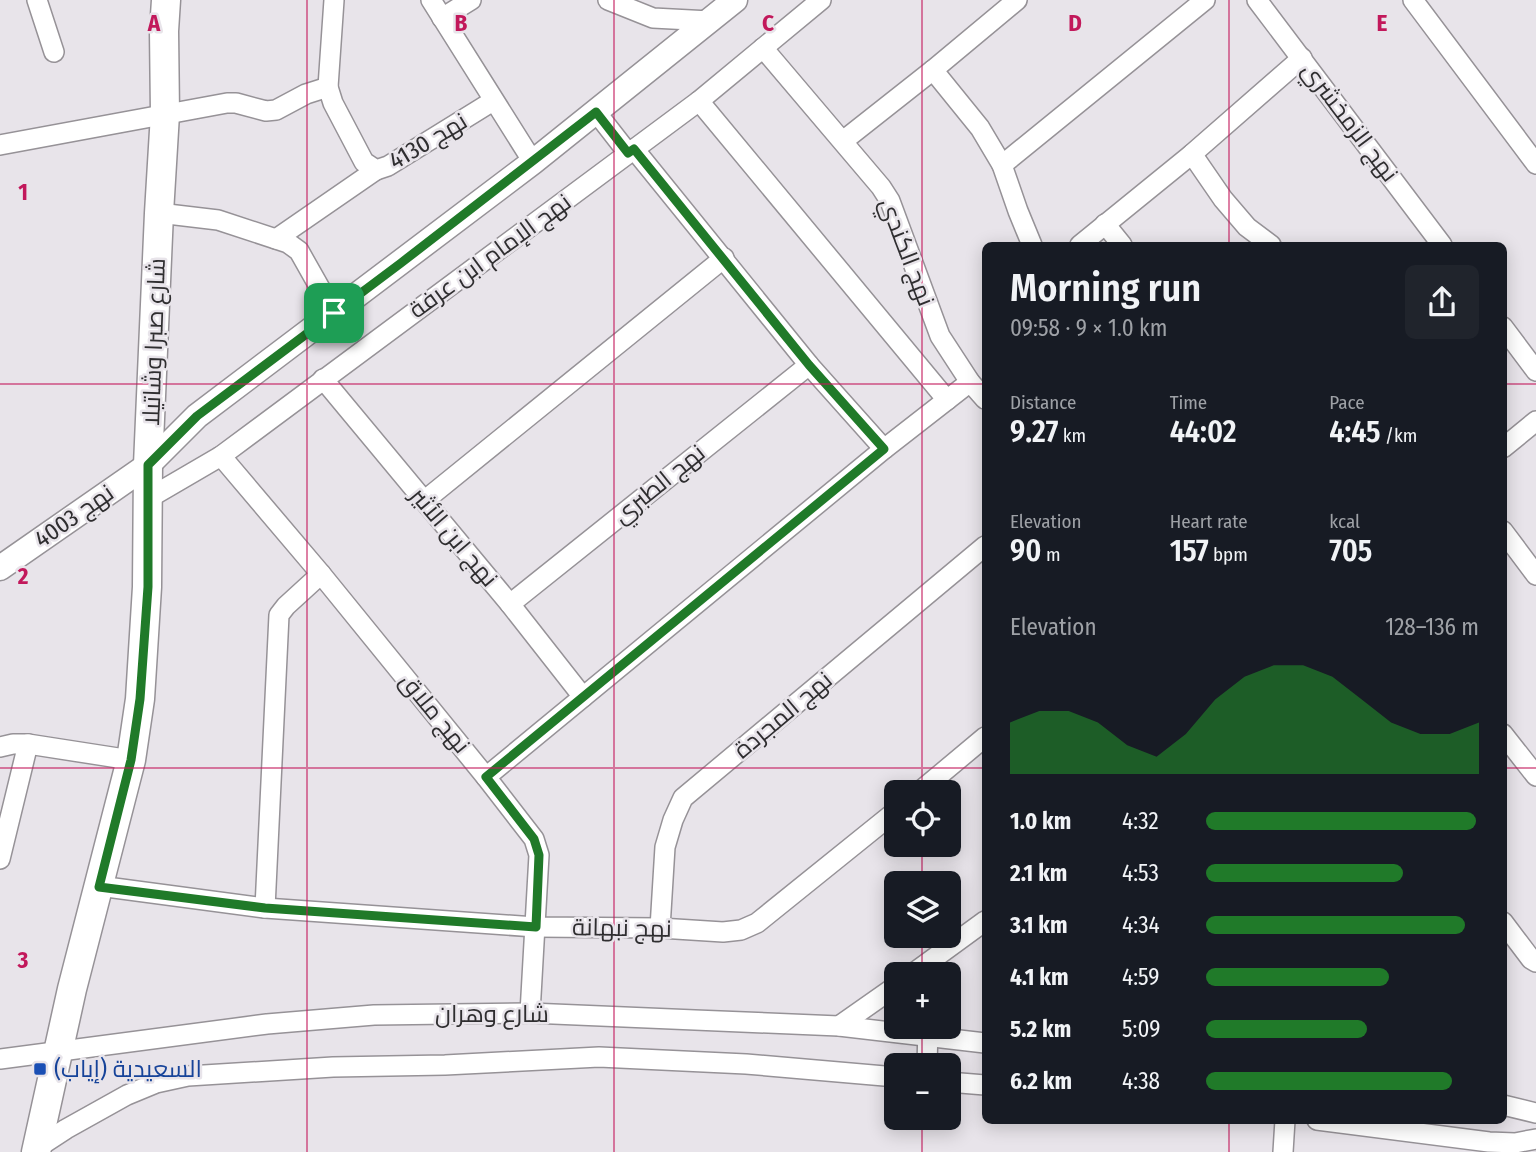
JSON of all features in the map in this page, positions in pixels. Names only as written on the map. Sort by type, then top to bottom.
[{"type":"main road","name":"شارع صبرا وشاتيلا","points":[[37,1150],[72,989],[131,760],[140,699],[148,587],[148,465],[165,114],[166,0]]},
{"type":"street","points":[[37,0],[54,52]]},
{"type":"street","name":"نهج 4130","points":[[334,0],[328,87],[333,103],[364,162],[376,170],[388,166],[493,101]]},
{"type":"street","points":[[431,0],[533,162]]},
{"type":"street","points":[[442,18],[471,0]]},
{"type":"street","points":[[608,0],[653,18],[710,21]]},
{"type":"street","name":"نهج 4003","points":[[0,568],[148,465],[197,416],[533,162],[735,0]]},
{"type":"street","name":"نهج الإمام ابن عرفة","points":[[149,498],[221,456],[698,101],[821,0]]},
{"type":"street","points":[[843,141],[933,71],[1017,0]]},
{"type":"street","points":[[1002,165],[1205,0]]},
{"type":"street","name":"نهج الزمخشري","points":[[1257,0],[1440,242]]},
{"type":"street","points":[[1413,0],[1536,164]]},
{"type":"street","name":"نهج الكندي","points":[[763,48],[843,141],[890,201],[940,336],[982,396]]},
{"type":"street","points":[[1084,242],[1302,58]]},
{"type":"street","points":[[933,71],[979,128],[1002,165],[1031,242]]},
{"type":"street","points":[[0,145],[227,103],[266,111],[276,110],[306,94],[328,87]]},
{"type":"street","points":[[698,101],[947,400]]},
{"type":"street","points":[[596,112],[724,258],[809,365],[884,449]]},
{"type":"street","points":[[1192,153],[1223,199],[1247,227],[1268,242]]},
{"type":"street","points":[[276,239],[376,170]]},
{"type":"street","points":[[159,213],[218,220],[288,243],[299,251],[334,313]]},
{"type":"street","points":[[1105,224],[1120,242]]},
{"type":"street","points":[[424,501],[724,258]]},
{"type":"street","points":[[1507,332],[1536,371]]},
{"type":"street","name":"نهج الطبري","points":[[510,604],[809,365]]},
{"type":"street","name":"نهج ابن الأثير","points":[[323,379],[510,604],[583,697]]},
{"type":"street","points":[[486,777],[884,449],[970,382]]},
{"type":"street","points":[[1507,445],[1536,421]]},
{"type":"street","name":"نهج ملاق","points":[[221,456],[321,574],[534,839],[539,855],[530,1013]]},
{"type":"street","points":[[1507,536],[1536,575]]},
{"type":"street","name":"نهج المجردة","points":[[660,928],[666,847],[673,820],[683,798],[982,549]]},
{"type":"street","points":[[265,908],[279,615],[321,574]]},
{"type":"street","points":[[1507,739],[1536,776]]},
{"type":"street","points":[[934,780],[982,740]]},
{"type":"street","points":[[0,859],[28,744]]},
{"type":"street","points":[[0,747],[28,744],[131,760]]},
{"type":"street","name":"نهج نبهانة","points":[[99,887],[265,908],[536,927],[660,928],[723,932],[741,930],[757,923],[884,821]]},
{"type":"street","points":[[939,962],[982,924]]},
{"type":"street","points":[[1507,927],[1536,962]]},
{"type":"street","points":[[839,1026],[884,994]]},
{"type":"street","name":"شارع وهران","points":[[0,1059],[267,1024],[374,1015],[530,1013],[884,1029]]},
{"type":"street","name":"شارع وهران","points":[[961,1038],[982,1042]]},
{"type":"street","points":[[37,1150],[66,1129],[127,1095],[156,1083],[188,1076],[333,1067],[445,1065],[599,1057],[746,1064],[884,1076]]},
{"type":"street","points":[[961,1083],[982,1086]]},
{"type":"street","points":[[1507,1106],[1536,1113]]},
{"type":"street","points":[[1283,1152],[1285,1124]]},
{"type":"street","points":[[1348,1124],[1489,1142],[1515,1143],[1536,1139]]},
{"type":"place","name":"السعيدية (إياب)","points":[[40,1069]]},
{"type":"route","points":[[596,112],[628,153],[634,149],[809,365],[884,449],[486,777],[534,839],[537,848],[536,927],[265,908],[99,887],[131,760],[140,699],[148,587],[148,465],[197,416],[334,313],[596,112]]}]
